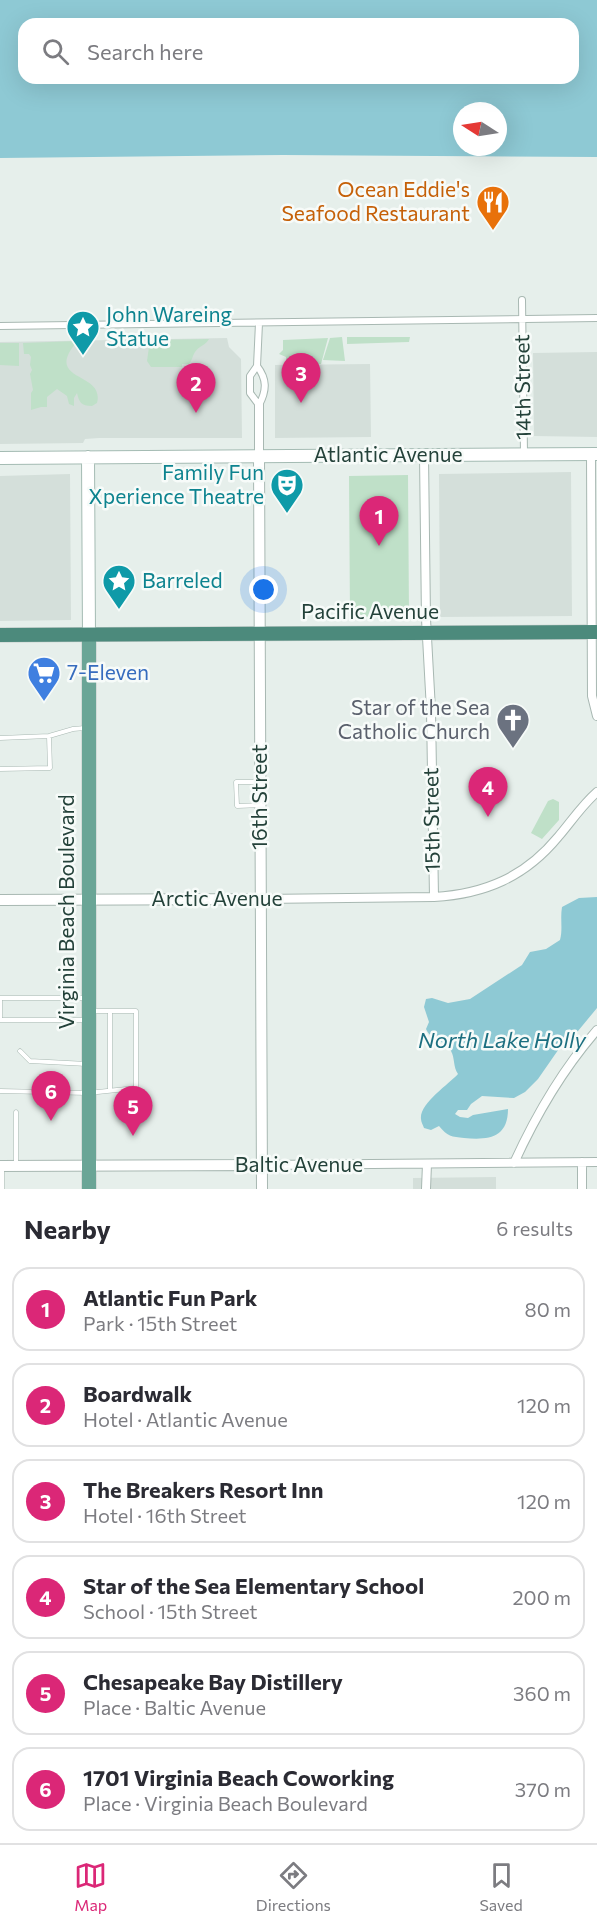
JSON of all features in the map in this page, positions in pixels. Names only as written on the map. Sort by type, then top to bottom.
[{"type":"highway","name":"Pacific Avenue","points":[[0,635],[594,632]]},
{"type":"main road","name":"Atlantic Avenue","points":[[0,458],[594,454]]},
{"type":"main road","points":[[88,457],[89,635]]},
{"type":"main road","name":"Virginia Beach Boulevard","points":[[89,635],[89,1189]]},
{"type":"street","name":"14th Street","points":[[522,300],[524,454]]},
{"type":"street","points":[[0,326],[597,318]]},
{"type":"street","name":"16th Street","points":[[259,323],[257,366],[250,376],[250,393],[259,405]]},
{"type":"street","name":"16th Street","points":[[257,366],[265,377],[265,394],[259,405],[262,1189]]},
{"type":"street","points":[[594,454],[592,696],[597,714]]},
{"type":"street","name":"15th Street","points":[[424,455],[434,897]]},
{"type":"street","name":"Arctic Avenue","points":[[0,900],[261,900],[434,897],[472,893],[512,877],[543,854],[582,806],[597,792]]},
{"type":"street","points":[[514,1163],[544,1102],[597,1030]]},
{"type":"street","points":[[582,1162],[582,1189]]},
{"type":"street","name":"Baltic Avenue","points":[[1,1166],[597,1162]]},
{"type":"street","points":[[426,1189],[427,1164]]},
{"type":"lane","points":[[0,738],[49,736],[73,729],[89,728]]},
{"type":"lane","points":[[0,769],[50,768],[49,736]]},
{"type":"lane","points":[[260,782],[236,782],[237,806],[260,804]]},
{"type":"lane","points":[[0,1091],[88,1093],[136,1088],[136,1011],[88,1010],[64,998],[0,998],[0,1020],[64,1020],[88,1010]]},
{"type":"lane","points":[[64,998],[64,1020]]},
{"type":"lane","points":[[110,1011],[110,1090]]},
{"type":"lane","points":[[20,1051],[30,1060],[44,1063],[88,1064]]},
{"type":"lane","points":[[16,1112],[16,1166]]},
{"type":"lane","points":[[1,1166],[2,1189]]},
{"type":"shaded area","points":[[227,338],[229,347],[241,359],[242,438],[99,438],[85,439],[83,443],[0,444],[0,342]]},
{"type":"shaded area","points":[[597,352],[597,437],[534,436],[533,353]]},
{"type":"shaded area","points":[[370,364],[371,437],[275,438],[275,365]]},
{"type":"shaded area","points":[[571,472],[572,616],[440,617],[439,474]]},
{"type":"shaded area","points":[[70,474],[71,620],[0,621],[0,476]]},
{"type":"shaded area","points":[[496,1177],[496,1189],[413,1189],[413,1178]]},
{"type":"green space","points":[[342,337],[345,361],[323,360],[330,338]]},
{"type":"green space","points":[[347,337],[410,337],[409,342],[347,344]]},
{"type":"green space","points":[[328,338],[321,364],[286,365],[286,357],[279,354],[283,350],[283,340]]},
{"type":"green space","points":[[209,339],[197,350],[191,362],[182,364],[182,367],[151,367],[147,361],[150,340]]},
{"type":"green space","points":[[77,341],[68,355],[67,365],[70,371],[94,388],[97,403],[92,406],[83,404],[77,393],[74,406],[69,404],[67,396],[57,389],[47,397],[47,407],[31,410],[33,390],[30,374],[31,357],[29,354],[24,354],[23,343]]},
{"type":"green space","points":[[0,343],[19,343],[19,366],[0,365]]},
{"type":"green space","points":[[408,475],[409,616],[350,617],[349,476]]},
{"type":"green space","points":[[553,799],[559,802],[559,820],[542,839],[531,833],[548,801]]},
{"type":"water","points":[[0,0],[597,0],[597,157],[283,155],[0,158]]},
{"type":"water","name":"North Lake Holly","points":[[597,897],[597,1008],[578,1031],[563,1043],[538,1079],[525,1092],[514,1098],[482,1096],[467,1110],[458,1110],[455,1114],[468,1118],[473,1115],[508,1109],[504,1126],[495,1136],[472,1139],[450,1135],[439,1126],[431,1130],[424,1128],[421,1119],[425,1107],[458,1074],[451,1051],[431,1036],[426,1029],[429,1022],[424,1007],[426,999],[432,998],[448,1003],[470,999],[522,965],[530,952],[546,949],[560,940],[562,907],[579,898]]},
{"type":"place","name":"Ocean Eddie's Seafood Restaurant","points":[[493,231]]},
{"type":"place","name":"John Wareing Statue","points":[[83,356]]},
{"type":"place","name":"The Breakers Resort Inn","points":[[301,403]]},
{"type":"place","name":"Boardwalk","points":[[196,413]]},
{"type":"place","name":"Family Fun Xperience Theatre","points":[[287,514]]},
{"type":"place","name":"Atlantic Fun Park","points":[[379,546]]},
{"type":"place","name":"Barreled","points":[[119,610]]},
{"type":"place","name":"7-Eleven","points":[[44,702]]},
{"type":"place","name":"Star of the Sea Catholic Church","points":[[513,749]]},
{"type":"place","name":"Star of the Sea Elementary School","points":[[488,817]]},
{"type":"place","name":"1701 Virginia Beach Coworking","points":[[51,1121]]},
{"type":"place","name":"Chesapeake Bay Distillery","points":[[133,1136]]}]
